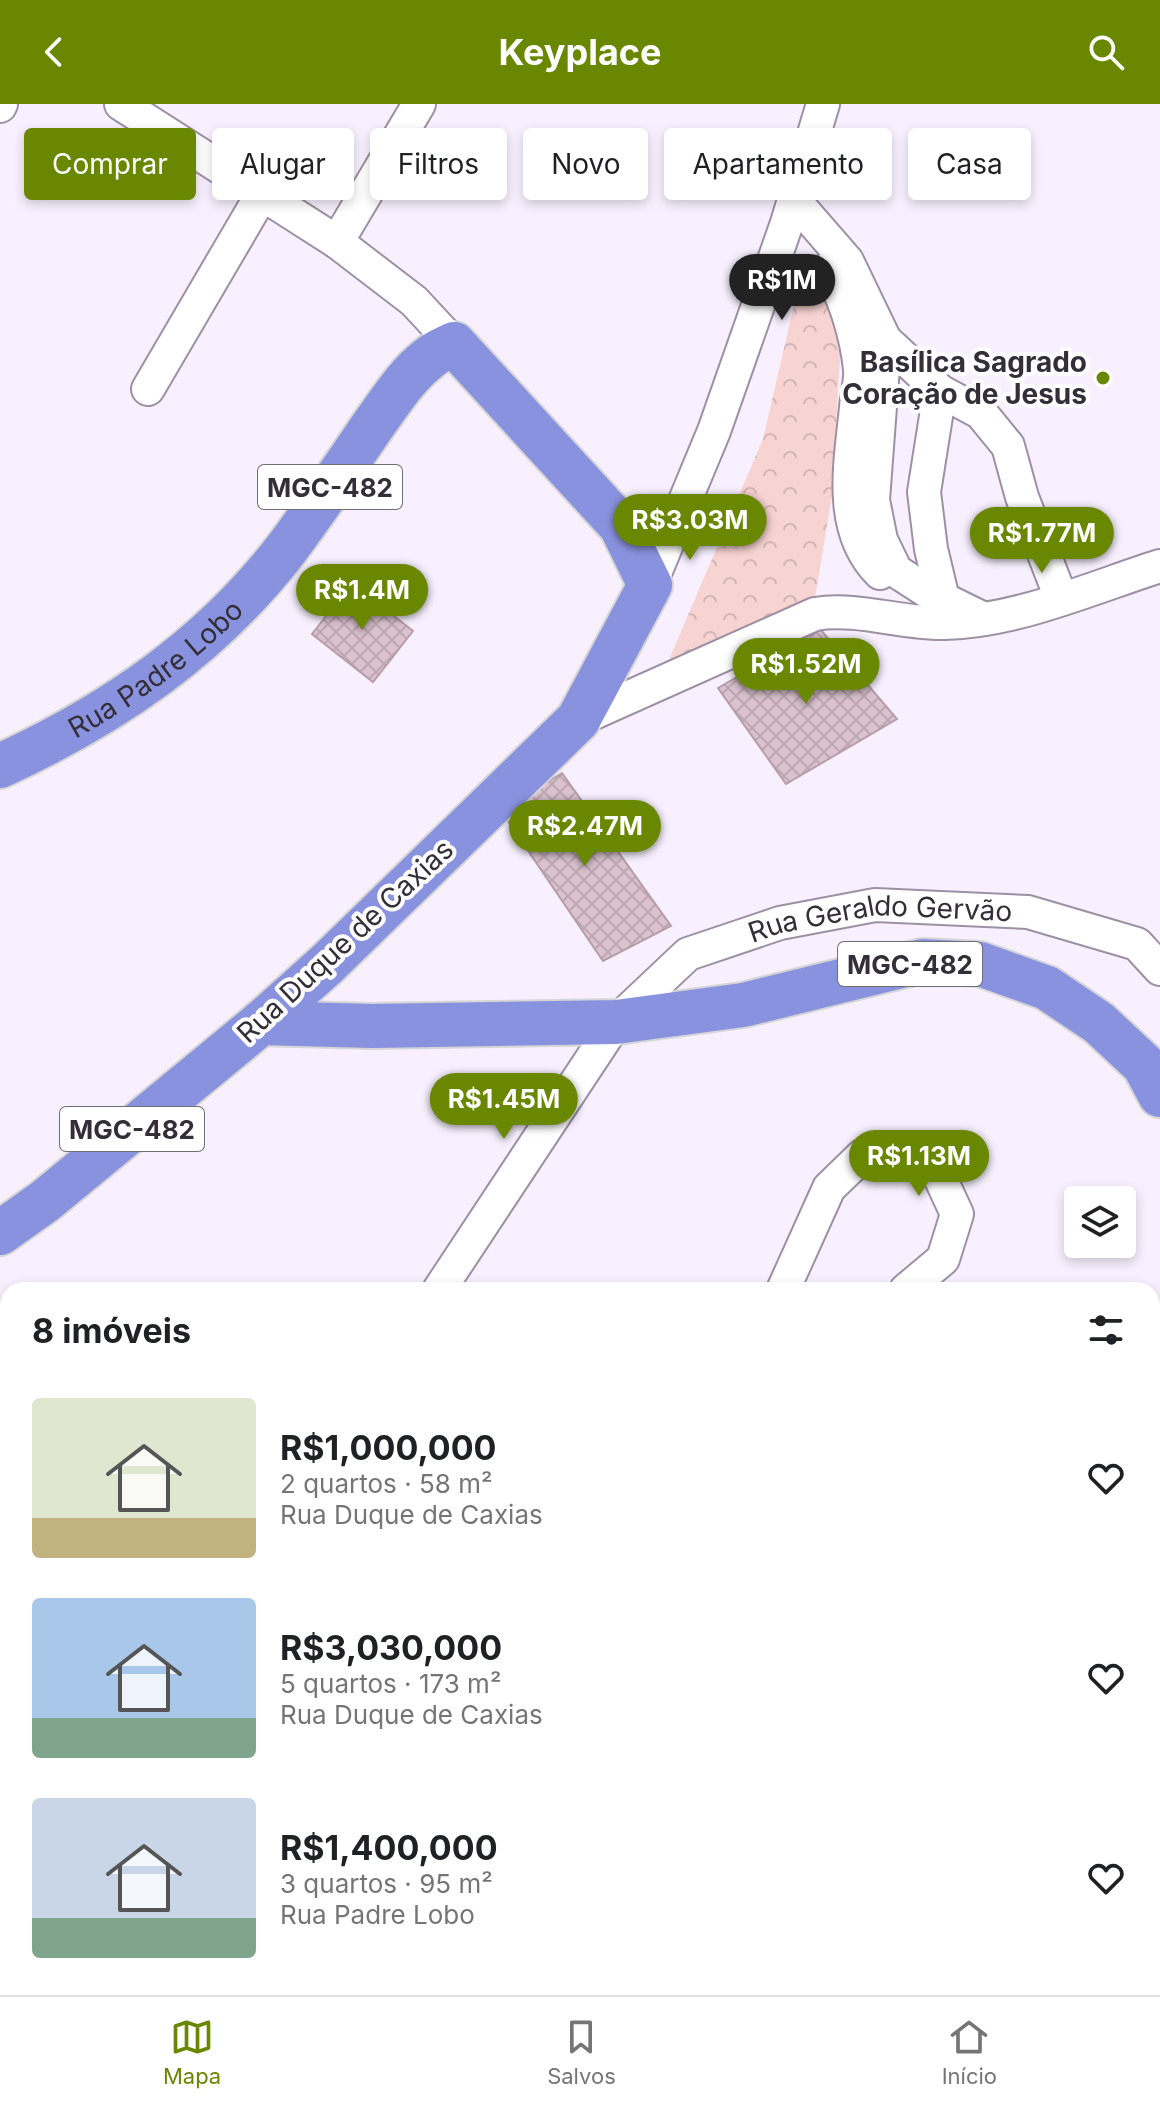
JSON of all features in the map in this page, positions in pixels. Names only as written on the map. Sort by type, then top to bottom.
[{"type":"highway","points":[[454,344],[621,526],[650,585]]},
{"type":"highway","name":"Rua Padre Lobo","points":[[0,766],[44,745],[140,688],[233,612],[286,549],[397,393],[428,358],[454,344]]},
{"type":"highway","name":"Rua Duque de Caxias","points":[[0,1233],[45,1201],[261,1023],[327,964],[578,720],[650,585]]},
{"type":"highway","name":"MGC-482","points":[[261,1023],[372,1026],[616,1022],[743,1005],[922,961],[980,964],[1047,988],[1099,1023],[1144,1065],[1160,1095]]},
{"type":"highway","points":[[327,964],[372,1026]]},
{"type":"street","points":[[121,104],[212,164]]},
{"type":"street","points":[[337,242],[419,104]]},
{"type":"street","name":"Rua Duque de Caxias","points":[[650,585],[714,431],[790,212],[823,104]]},
{"type":"street","points":[[148,389],[259,200]]},
{"type":"street","points":[[268,200],[337,242],[414,301],[454,344]]},
{"type":"street","points":[[790,212],[847,261],[885,340],[940,391],[981,413],[1008,446],[1022,497],[1061,598]]},
{"type":"street","points":[[790,212],[835,280],[848,314],[860,370],[850,465],[850,512],[859,540],[874,566],[936,611]]},
{"type":"street","points":[[885,340],[873,500],[881,540],[896,571],[936,611]]},
{"type":"street","points":[[936,611],[924,492],[940,391]]},
{"type":"street","points":[[621,526],[647,533],[679,517]]},
{"type":"street","points":[[578,720],[815,614],[936,611],[984,619],[1160,566]]},
{"type":"street","name":"Rua Geraldo Gervão","points":[[444,1282],[616,1022],[688,954],[780,923],[875,905],[1028,912],[1137,944],[1160,969]]},
{"type":"street","points":[[787,1282],[829,1188],[862,1156],[906,1151],[938,1173],[957,1214],[943,1259],[916,1282]]},
{"type":"green space","points":[[808,262],[841,338],[832,495],[814,604],[666,667],[763,439],[794,305]]},
{"type":"building","points":[[352,583],[413,631],[373,682],[312,634]]},
{"type":"building","points":[[820,629],[897,719],[786,784],[718,688]]},
{"type":"building","points":[[562,773],[671,926],[603,961],[501,811]]},
{"type":"place","name":"Basílica Sagrado Coração de Jesus","points":[[1103,378]]}]
